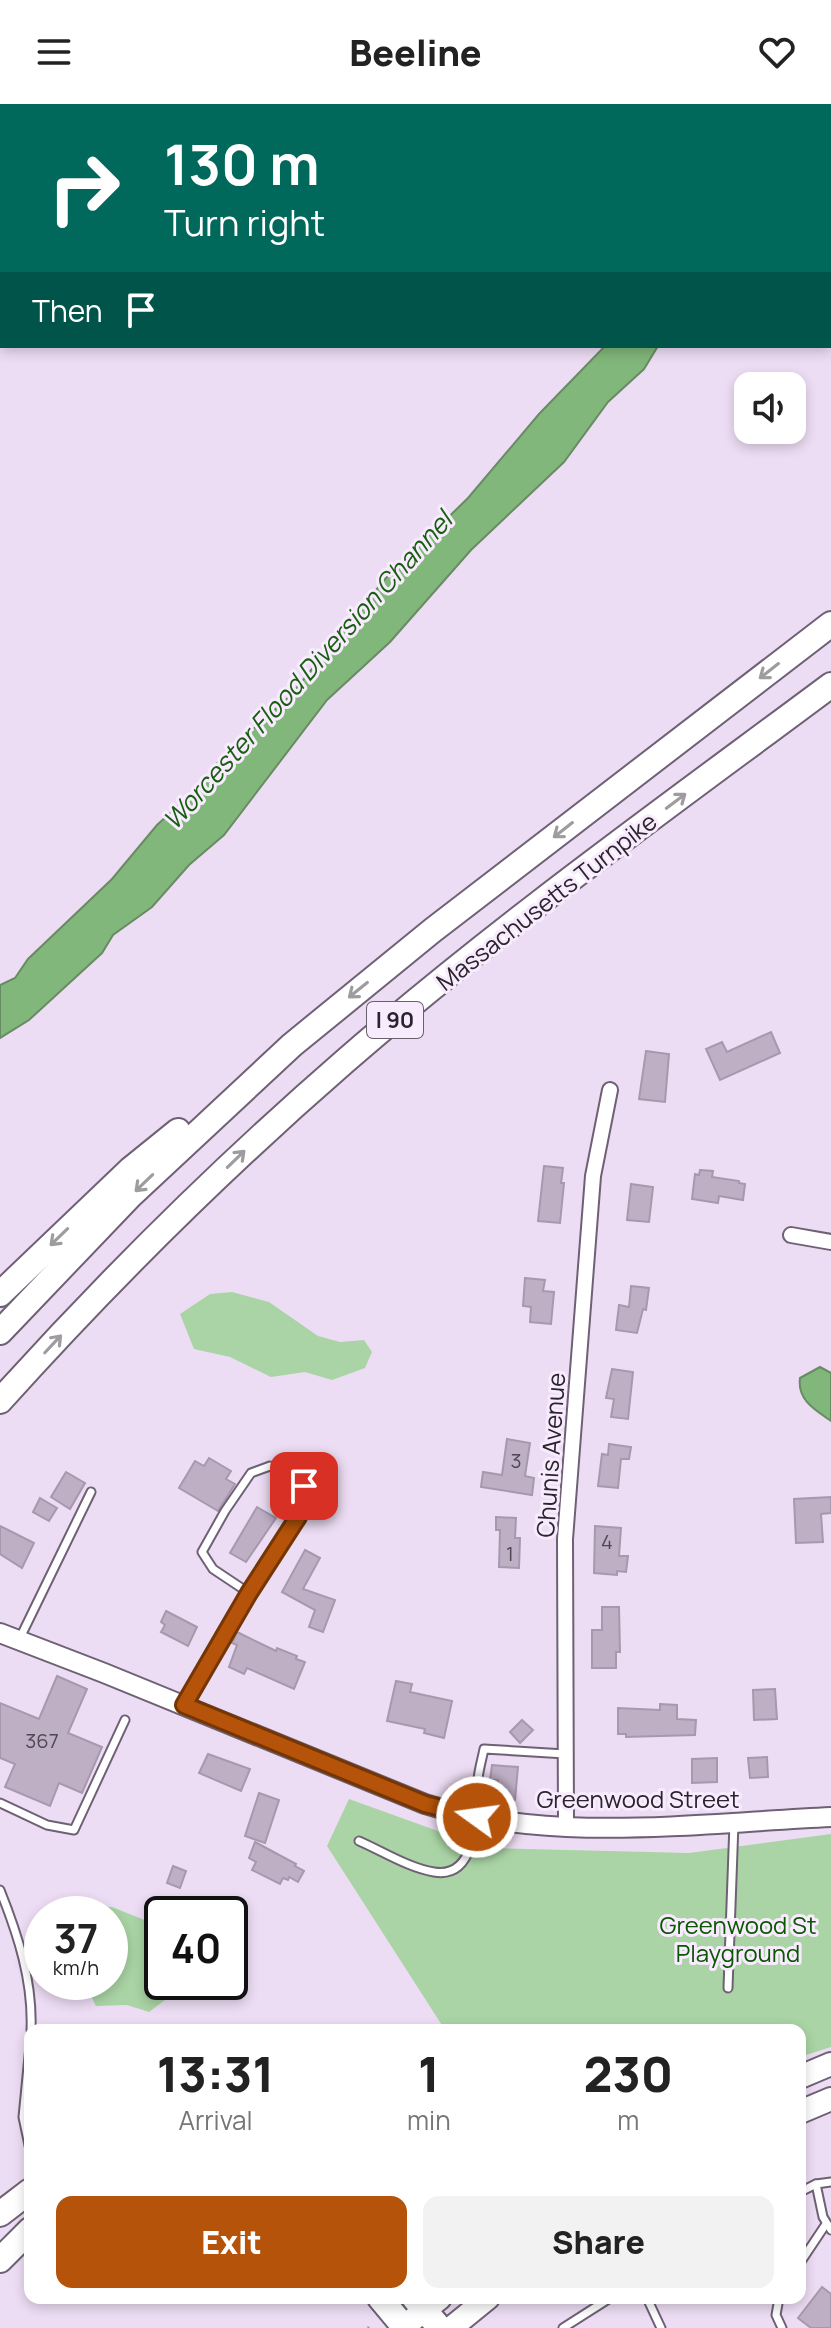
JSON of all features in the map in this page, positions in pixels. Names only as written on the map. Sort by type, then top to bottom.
[{"type":"highway","name":"Massachusetts Turnpike","points":[[0,1332],[141,1186],[292,1045],[433,930],[831,624]]},
{"type":"highway","name":"Massachusetts Turnpike","points":[[0,1401],[130,1261],[257,1140],[346,1061],[571,879],[831,685]]},
{"type":"highway","points":[[0,1294],[131,1169],[292,1045]]},
{"type":"highway","points":[[0,2214],[24,2196]]},
{"type":"highway","points":[[0,2260],[24,2236]]},
{"type":"highway","points":[[385,2304],[404,2328]]},
{"type":"main road","points":[[806,2074],[831,2064]]},
{"type":"main road","points":[[806,2109],[831,2099]]},
{"type":"main road","points":[[451,2328],[481,2304]]},
{"type":"main road","points":[[404,2328],[429,2309]]},
{"type":"street","name":"Chunis Avenue","points":[[566,1825],[565,1539],[593,1176],[610,1090]]},
{"type":"street","points":[[791,1235],[831,1242]]},
{"type":"street","name":"Greenwood Street","points":[[0,1633],[425,1804],[477,1817],[566,1825],[635,1826],[831,1817]]},
{"type":"lane","points":[[184,1705],[249,1593],[298,1517],[304,1486],[270,1466],[251,1473],[202,1552],[213,1569],[249,1593]]},
{"type":"lane","points":[[19,1640],[91,1492]]},
{"type":"lane","points":[[0,1803],[47,1825],[74,1830],[125,1720]]},
{"type":"lane","points":[[359,1841],[429,1871],[442,1873],[461,1864],[472,1847],[484,1749],[565,1754]]},
{"type":"lane","points":[[728,1988],[734,1822]]},
{"type":"lane","points":[[0,1890],[16,1930],[28,1974],[31,2024]]},
{"type":"lane","points":[[806,2189],[831,2182]]},
{"type":"lane","points":[[806,2255],[828,2227],[816,2184]]},
{"type":"lane","points":[[563,2328],[601,2304]]},
{"type":"lane","points":[[650,2304],[661,2328]]},
{"type":"lane","points":[[778,2304],[776,2315],[782,2328]]},
{"type":"green space","points":[[232,1292],[269,1302],[318,1336],[340,1342],[364,1340],[372,1352],[365,1368],[332,1380],[305,1372],[271,1377],[230,1357],[194,1349],[180,1314],[210,1294]]},
{"type":"green space","name":"Greenwood St Playground","points":[[349,1799],[485,1848],[689,1853],[831,1834],[831,2047],[806,2055],[806,2024],[441,2024],[327,1846]]},
{"type":"green space","points":[[128,1913],[144,1920],[144,2000],[165,2000],[149,2012],[127,2005],[96,2006],[93,2000],[128,2000]]},
{"type":"shaded area","points":[[603,348],[657,348],[644,369],[608,402],[564,462],[471,550],[390,642],[327,700],[224,835],[189,865],[152,907],[113,935],[102,953],[29,1020],[0,1038],[0,985],[15,978],[28,959],[112,879],[157,825],[199,787],[222,757],[290,696],[385,579],[468,498],[539,414]]},
{"type":"shaded area","points":[[820,1367],[831,1373],[831,1421],[808,1404],[801,1392],[800,1378]]},
{"type":"building","points":[[771,1032],[780,1053],[720,1080],[706,1049],[722,1042],[727,1052]]},
{"type":"building","points":[[646,1051],[669,1054],[665,1102],[639,1099]]},
{"type":"building","points":[[544,1166],[563,1168],[560,1223],[538,1221]]},
{"type":"building","points":[[700,1170],[713,1171],[712,1177],[745,1184],[743,1200],[719,1196],[718,1203],[692,1199],[695,1174],[699,1175]]},
{"type":"building","points":[[631,1184],[653,1187],[649,1222],[627,1220]]},
{"type":"building","points":[[525,1278],[545,1280],[543,1291],[554,1292],[551,1324],[530,1322],[531,1307],[523,1306]]},
{"type":"building","points":[[631,1286],[649,1288],[646,1310],[643,1309],[637,1333],[616,1330],[619,1305],[629,1307]]},
{"type":"building","points":[[612,1369],[633,1372],[628,1419],[611,1417],[614,1399],[606,1398]]},
{"type":"building","points":[[507,1439],[530,1443],[525,1476],[534,1478],[532,1495],[481,1487],[483,1472],[502,1475]]},
{"type":"building","points":[[609,1444],[631,1447],[629,1459],[621,1459],[618,1488],[598,1486],[602,1454],[608,1455]]},
{"type":"building","points":[[209,1458],[231,1471],[226,1479],[235,1484],[218,1511],[179,1488],[195,1461],[204,1466]]},
{"type":"building","points":[[66,1472],[85,1483],[70,1509],[51,1497]]},
{"type":"building","points":[[831,1497],[831,1513],[821,1514],[823,1542],[796,1543],[794,1499]]},
{"type":"building","points":[[40,1498],[57,1508],[49,1521],[33,1512]]},
{"type":"building","points":[[257,1507],[276,1518],[246,1562],[230,1553]]},
{"type":"building","points":[[496,1517],[516,1518],[515,1538],[520,1538],[519,1568],[499,1567],[500,1530],[496,1530]]},
{"type":"building","points":[[0,1526],[34,1543],[22,1568],[0,1554]]},
{"type":"building","points":[[595,1526],[621,1528],[619,1556],[628,1556],[626,1572],[617,1571],[617,1575],[594,1573]]},
{"type":"building","points":[[305,1550],[320,1558],[303,1589],[335,1600],[323,1632],[309,1627],[315,1610],[282,1592]]},
{"type":"building","points":[[602,1607],[619,1607],[620,1652],[616,1652],[616,1668],[592,1668],[592,1630],[602,1630]]},
{"type":"building","points":[[166,1611],[197,1627],[188,1646],[161,1632]]},
{"type":"building","points":[[237,1632],[305,1662],[294,1689],[247,1668],[244,1674],[229,1667],[237,1645],[232,1643]]},
{"type":"building","points":[[57,1676],[87,1689],[68,1733],[102,1747],[82,1793],[59,1783],[50,1806],[5,1787],[15,1764],[0,1758],[0,1703],[39,1719]]},
{"type":"building","points":[[396,1681],[412,1684],[410,1692],[452,1701],[444,1738],[424,1733],[425,1729],[387,1721]]},
{"type":"building","points":[[775,1689],[777,1719],[754,1720],[753,1690]]},
{"type":"building","points":[[660,1704],[677,1705],[677,1719],[696,1720],[695,1735],[626,1737],[626,1734],[618,1734],[618,1708],[660,1710]]},
{"type":"building","points":[[522,1720],[533,1730],[520,1743],[510,1732]]},
{"type":"building","points":[[208,1754],[250,1769],[241,1791],[199,1773]]},
{"type":"building","points":[[767,1757],[768,1777],[750,1778],[748,1758]]},
{"type":"building","points":[[717,1758],[717,1782],[692,1783],[692,1759]]},
{"type":"building","points":[[492,1765],[518,1767],[515,1800],[496,1798],[498,1780],[490,1780]]},
{"type":"building","points":[[259,1793],[279,1800],[265,1843],[245,1836]]},
{"type":"building","points":[[255,1842],[304,1871],[298,1882],[289,1877],[288,1880],[283,1878],[280,1884],[252,1870],[256,1862],[249,1858]]},
{"type":"building","points":[[173,1866],[186,1871],[180,1888],[167,1883]]},
{"type":"building","points":[[822,2287],[831,2294],[831,2328],[811,2328],[798,2318]]},
{"type":"route","points":[[304,1486],[298,1517],[249,1593],[184,1705],[425,1804],[477,1817]]},
{"type":"water label","name":"Worcester Flood Diversion Channel","points":[[307,670]]}]
